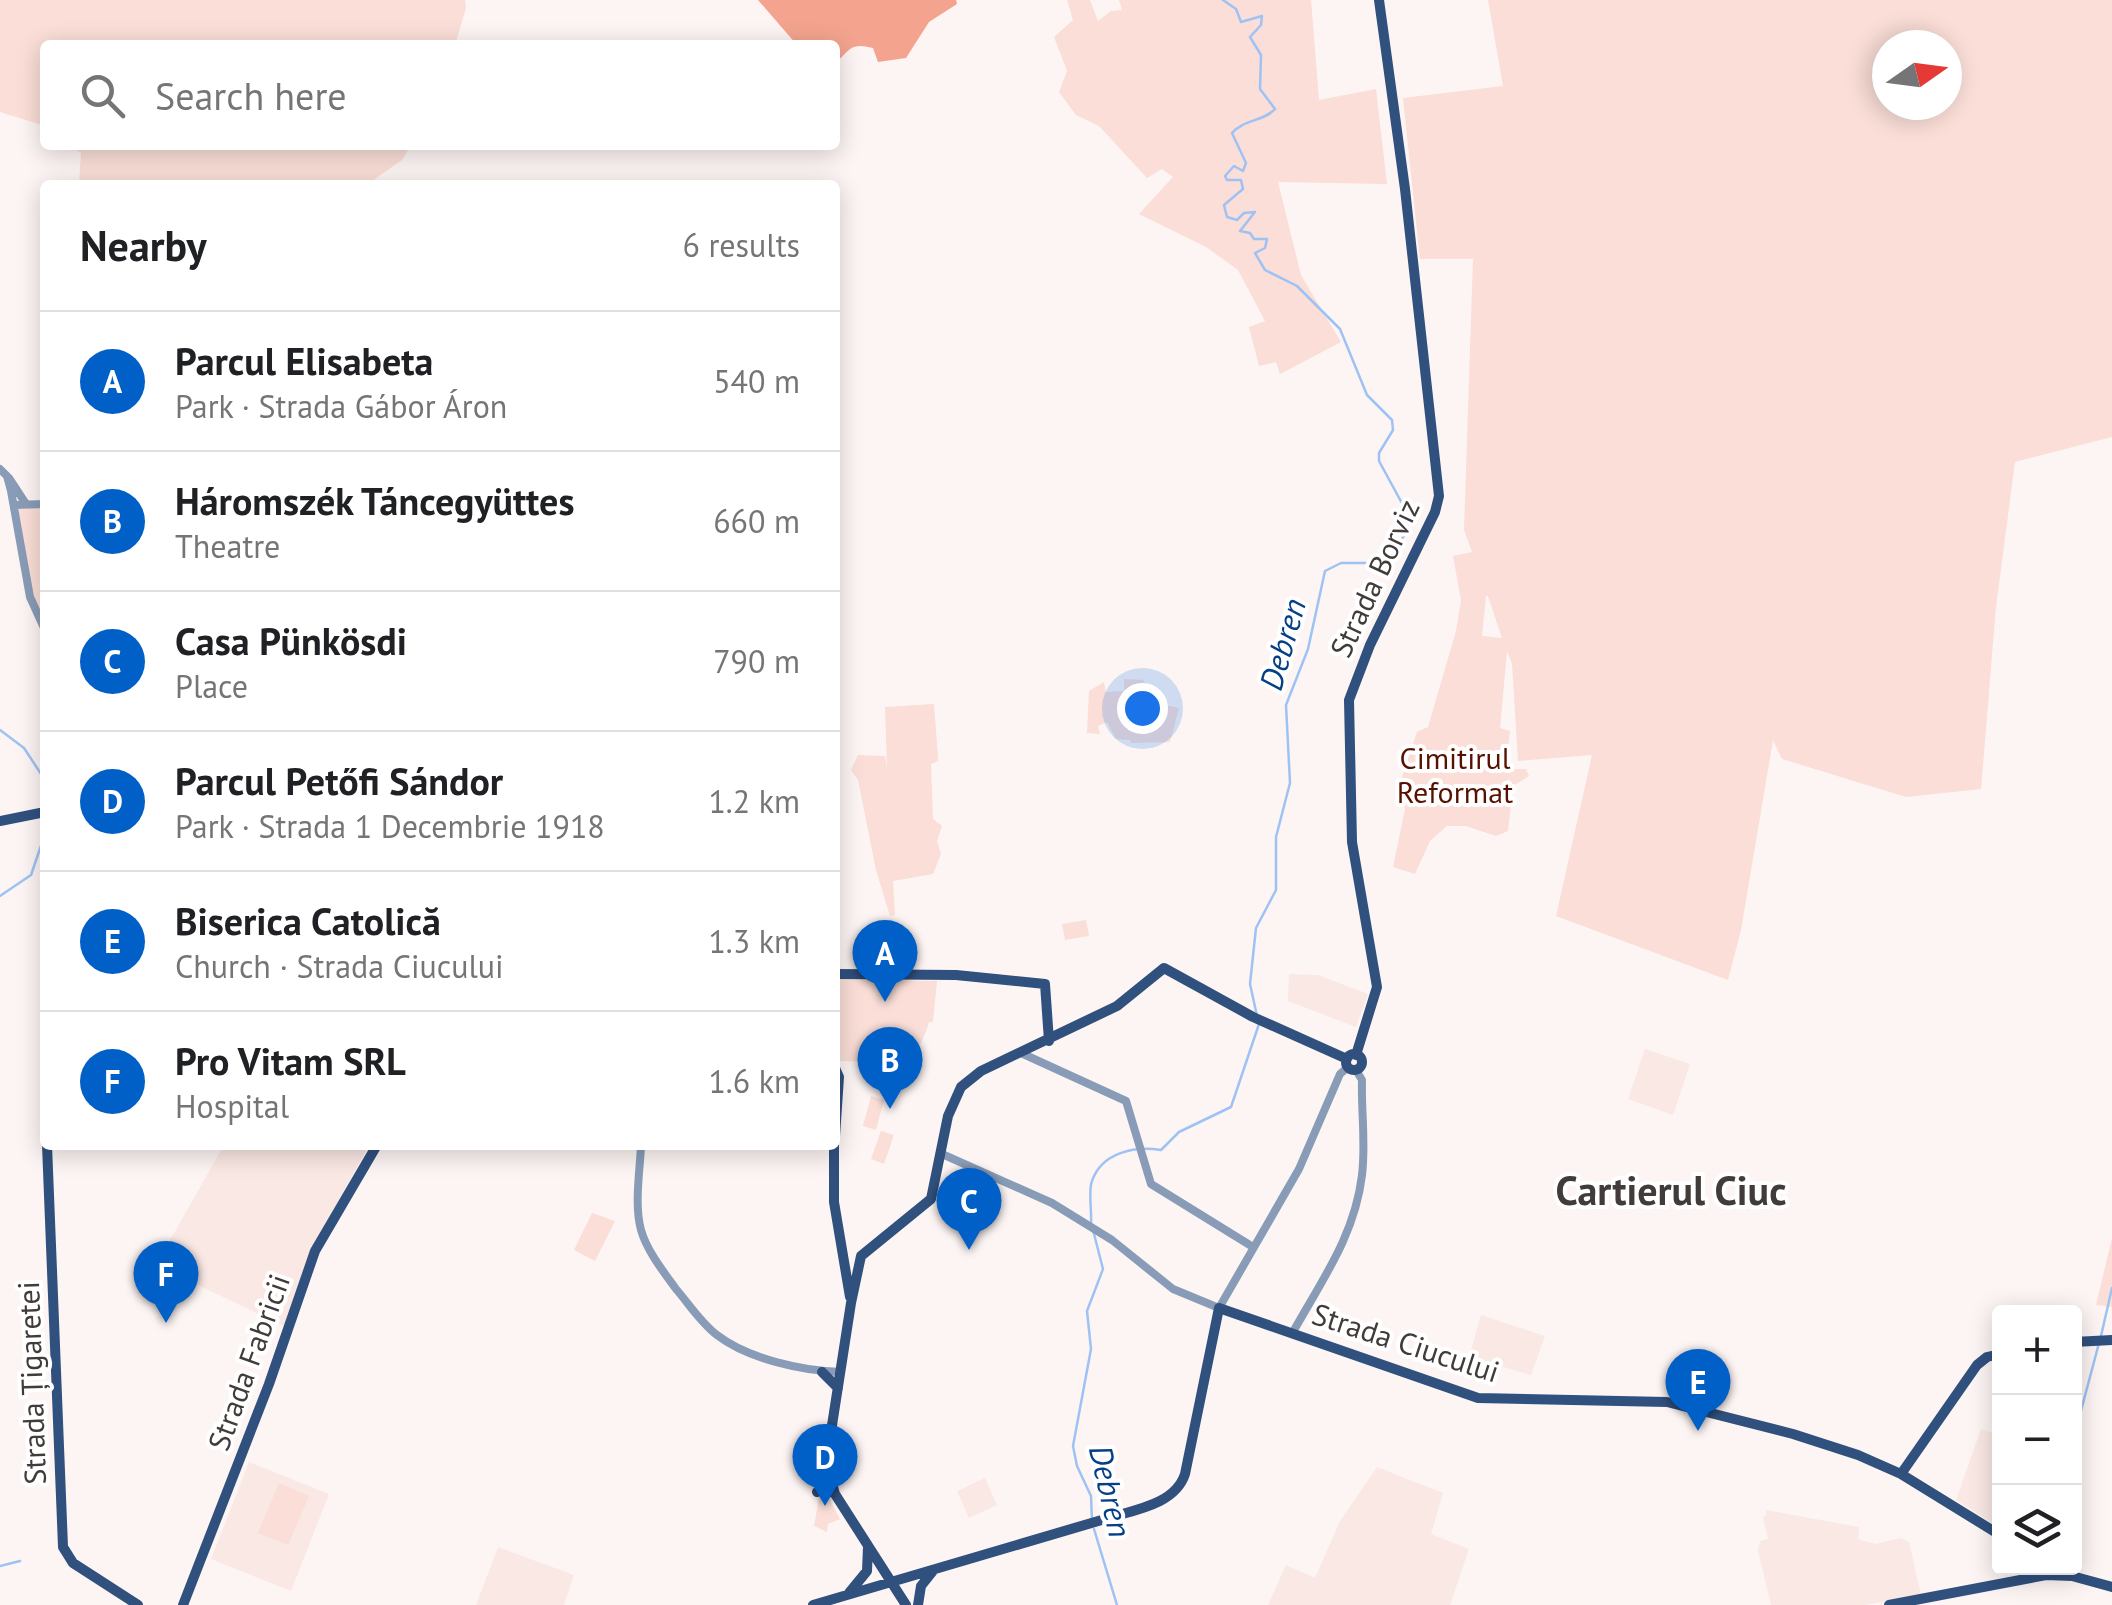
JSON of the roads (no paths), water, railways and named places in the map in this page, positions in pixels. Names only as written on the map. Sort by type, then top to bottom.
[{"type":"main road","name":"Strada Borviz","points":[[1352,1062],[1377,987],[1352,842],[1349,700],[1439,496],[1405,189],[1379,0]]},
{"type":"main road","points":[[0,821],[40,813]]},
{"type":"main road","points":[[842,1248],[851,1257],[861,1256],[928,1204],[935,1190],[948,1116],[958,1090],[968,1079],[1117,1006],[1164,968],[1253,1017],[1352,1062]]},
{"type":"main road","points":[[840,974],[956,974],[1045,984],[1048,1040]]},
{"type":"main road","name":"Strada Țigaretei","points":[[47,1150],[62,1536],[67,1558],[138,1605]]},
{"type":"main road","name":"Strada Fabricii","points":[[184,1605],[315,1251],[374,1150]]},
{"type":"main road","points":[[834,1150],[834,1202],[851,1303]]},
{"type":"main road","points":[[861,1256],[827,1459],[836,1494],[905,1603]]},
{"type":"main road","points":[[812,1605],[1164,1499],[1182,1482],[1220,1308]]},
{"type":"main road","name":"Strada Ciucului","points":[[1220,1308],[1478,1398],[1667,1402],[1793,1434],[1858,1455],[1900,1474],[1992,1531]]},
{"type":"main road","points":[[1900,1474],[1976,1364],[1992,1356]]},
{"type":"main road","points":[[822,1372],[838,1388]]},
{"type":"main road","points":[[816,1492],[836,1494]]},
{"type":"main road","points":[[848,1594],[867,1570],[868,1546]]},
{"type":"main road","points":[[877,1560],[896,1572],[915,1574]]},
{"type":"main road","points":[[918,1605],[923,1582],[940,1566]]},
{"type":"main road","points":[[1996,1583],[2003,1575]]},
{"type":"main road","points":[[1889,1605],[1996,1583],[2015,1575]]},
{"type":"main road","points":[[2064,1575],[2084,1578]]},
{"type":"main road","points":[[2077,1575],[2112,1587]]},
{"type":"main road","points":[[870,1587],[890,1592],[905,1603]]},
{"type":"street","points":[[3,471],[26,504]]},
{"type":"street","points":[[3,471],[14,505],[30,597],[40,619]]},
{"type":"street","points":[[14,505],[40,504]]},
{"type":"street","points":[[1026,1051],[1038,1062],[1112,1093],[1129,1105],[1152,1184],[1252,1247]]},
{"type":"street","points":[[1220,1308],[1291,1185],[1340,1074],[1352,1062],[1362,1080],[1364,1158],[1356,1208],[1340,1252],[1293,1332]]},
{"type":"street","points":[[641,1150],[639,1221],[644,1239],[667,1277],[713,1332],[776,1361],[822,1372],[841,1372]]},
{"type":"street","name":"Strada Ciucului","points":[[942,1154],[978,1173],[1041,1196],[1102,1234],[1173,1289],[1220,1308]]},
{"type":"waterway","name":"Debren","points":[[1223,0],[1236,9],[1241,22],[1262,16],[1261,25],[1250,37],[1261,55],[1260,89],[1275,109],[1232,133],[1246,163],[1243,171],[1234,166],[1225,176],[1227,180],[1241,180],[1243,189],[1224,205],[1227,217],[1237,220],[1244,213],[1255,212],[1240,231],[1250,233],[1254,239],[1267,239],[1265,248],[1255,253],[1265,270],[1297,286],[1340,329],[1367,395],[1392,420],[1393,430],[1379,453],[1379,461],[1410,518],[1404,536],[1384,563],[1341,563],[1325,571],[1308,649],[1286,705],[1290,783],[1276,837],[1276,890],[1256,928],[1250,984],[1257,1016]]},
{"type":"waterway","points":[[0,730],[24,748],[40,772]]},
{"type":"waterway","points":[[0,896],[31,875],[40,849]]},
{"type":"waterway","name":"Debren","points":[[1091,1223],[1091,1185],[1103,1163],[1130,1150],[1161,1150],[1179,1132],[1231,1107],[1259,1024]]},
{"type":"waterway","name":"Debren","points":[[1092,1521],[1091,1496],[1077,1466],[1073,1446],[1091,1349],[1087,1311],[1103,1269],[1093,1230]]},
{"type":"waterway","points":[[2101,1336],[2112,1288]]},
{"type":"waterway","points":[[2082,1407],[2099,1343]]},
{"type":"waterway","name":"Debren","points":[[1094,1529],[1117,1605]]},
{"type":"waterway","points":[[0,1566],[20,1561]]},
{"type":"place","name":"Parcul Elisabeta","points":[[885,1002]]},
{"type":"place","name":"Háromszék Táncegyüttes","points":[[890,1109]]},
{"type":"place","name":"Casa Pünkösdi","points":[[969,1250]]},
{"type":"place","name":"Pro Vitam SRL","points":[[166,1323]]},
{"type":"place","name":"Biserica Catolică","points":[[1698,1431]]},
{"type":"place","name":"Parcul Petőfi Sándor","points":[[825,1506]]},
{"type":"district","name":"Cartierul Ciuc","points":[[1671,1190]]},
{"type":"park label","name":"Cimitirul Reformat","points":[[1455,774]]}]
